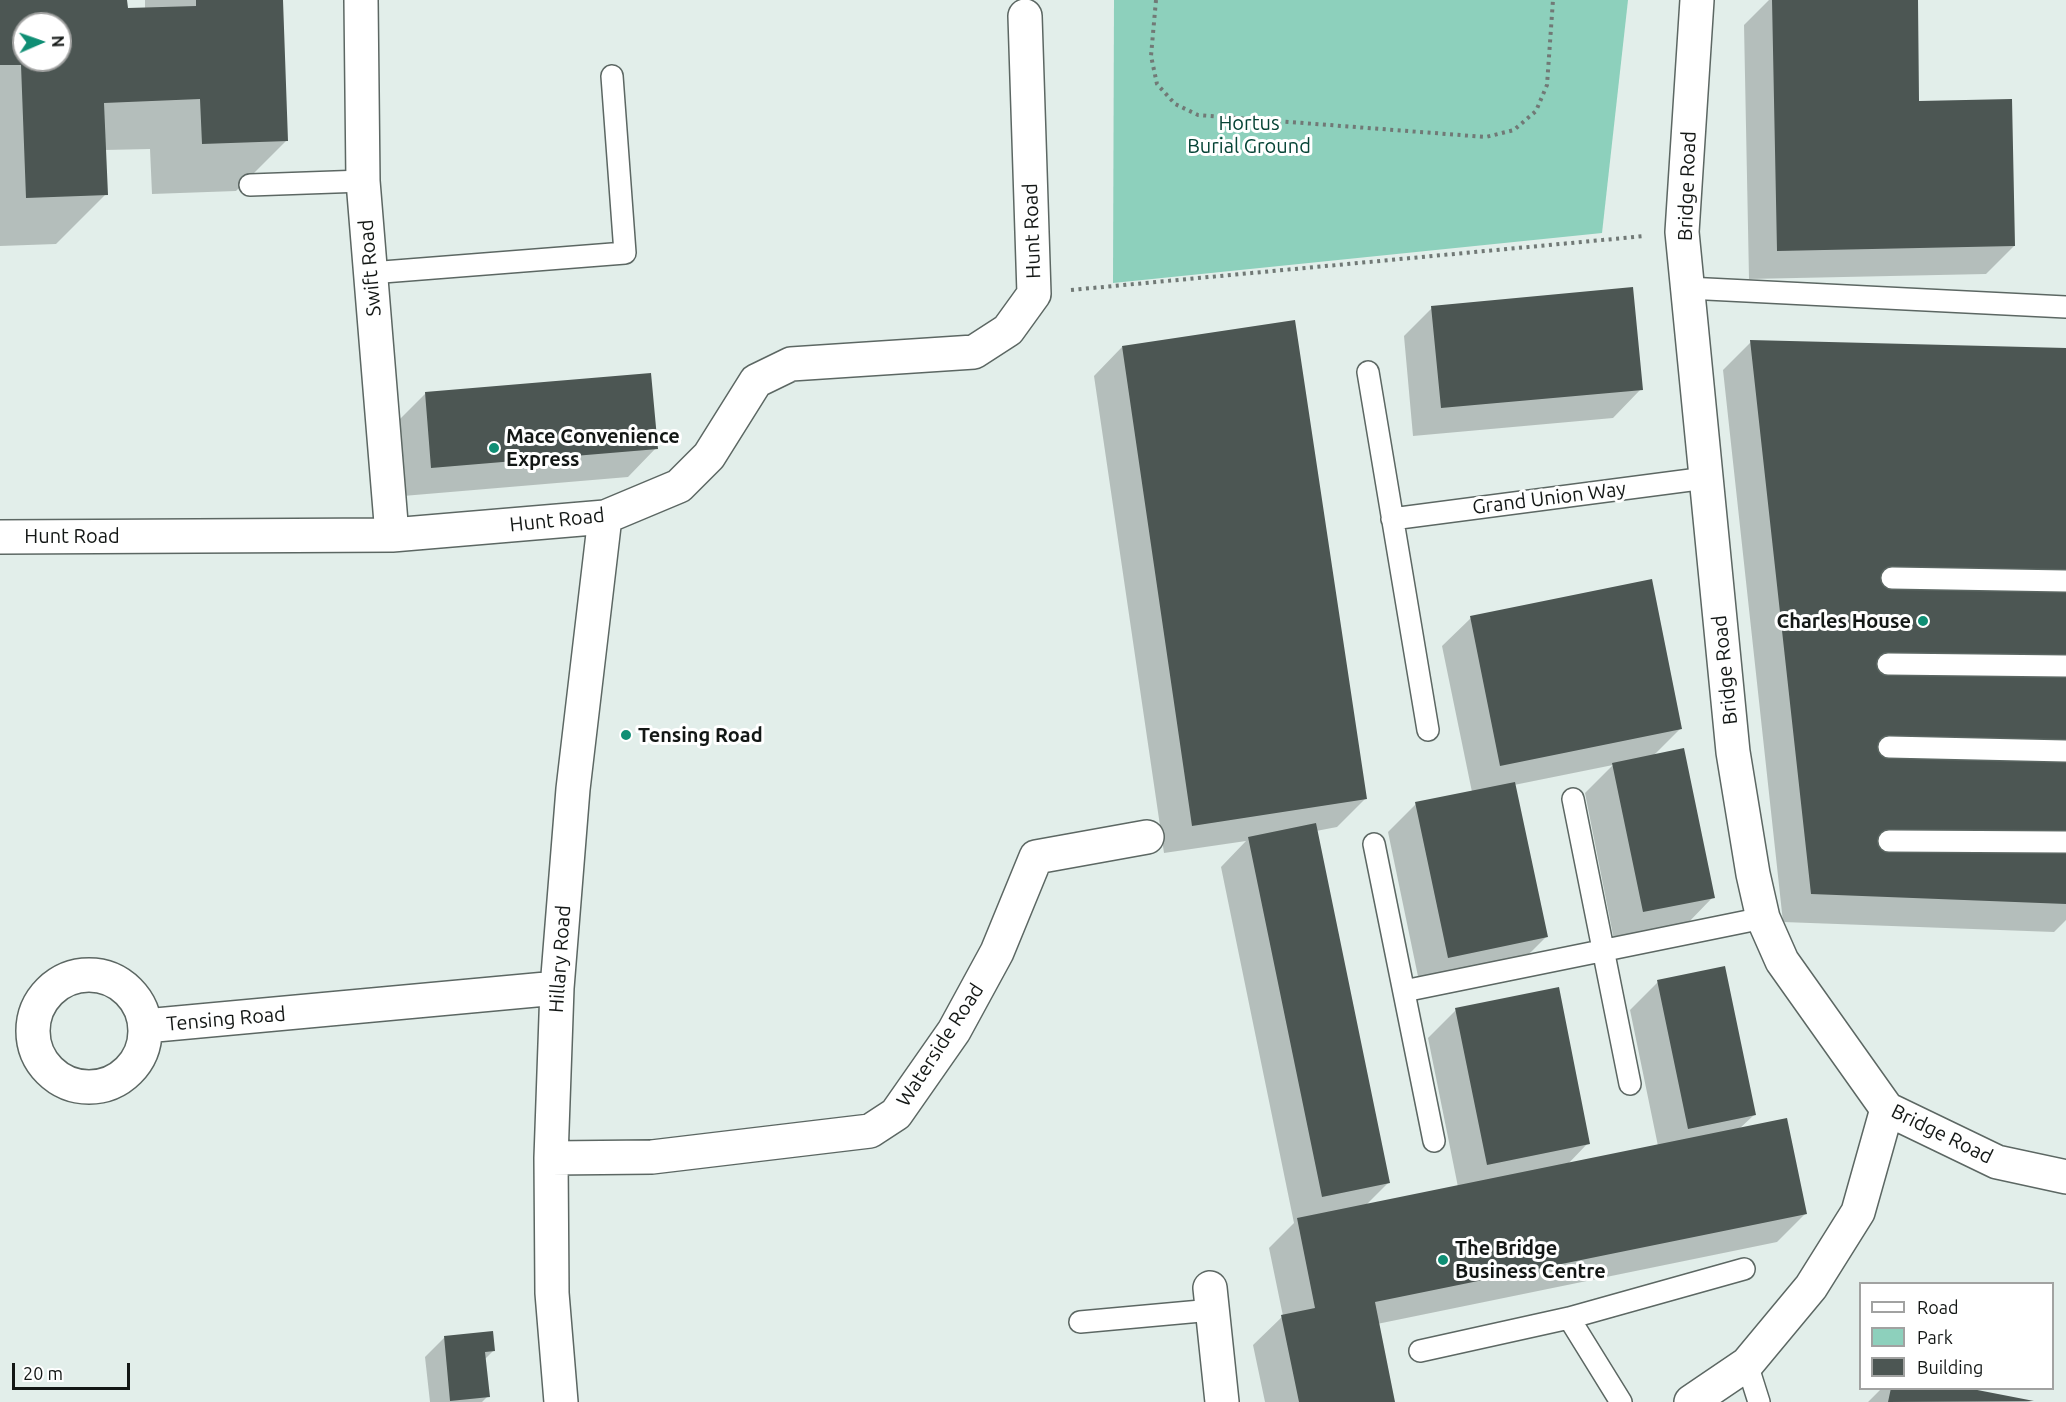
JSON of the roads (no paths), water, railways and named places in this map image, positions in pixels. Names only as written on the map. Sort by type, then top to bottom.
[{"type":"street","name":"Swift Road","points":[[361,0],[363,181],[392,535]]},
{"type":"street","name":"Bridge Road","points":[[1697,0],[1682,232],[1732,752],[1763,918],[1782,961],[1887,1109],[1997,1162],[2066,1177]]},
{"type":"street","name":"Hunt Road","points":[[0,537],[392,535],[605,518],[679,486],[710,456],[756,381],[791,364],[974,352],[1008,330],[1034,294],[1025,16]]},
{"type":"street","name":"Hillary Road","points":[[561,1402],[552,1293],[551,1158],[557,988],[573,789],[605,518]]},
{"type":"street","name":"Waterside Road","points":[[551,1158],[652,1157],[870,1131],[896,1114],[954,1031],[997,952],[1036,857],[1147,837]]},
{"type":"street","name":"Tensing Road","points":[[145,1026],[557,988]]},
{"type":"street","points":[[1691,1402],[1747,1364],[1810,1287],[1858,1212],[1887,1109]]},
{"type":"street","points":[[1211,1299],[1222,1402]]},
{"type":"lane","points":[[370,273],[625,254],[612,76]]},
{"type":"lane","points":[[250,185],[363,181]]},
{"type":"lane","points":[[1687,288],[2066,307]]},
{"type":"lane","points":[[1368,372],[1428,730]]},
{"type":"lane","name":"Grand Union Way","points":[[1392,519],[1706,478]]},
{"type":"lane","points":[[1892,578],[2066,581]]},
{"type":"lane","points":[[1888,664],[2066,666]]},
{"type":"lane","points":[[1889,747],[2066,751]]},
{"type":"lane","points":[[1573,799],[1630,1084]]},
{"type":"lane","points":[[1889,841],[2066,842]]},
{"type":"lane","points":[[1374,844],[1434,1141]]},
{"type":"lane","points":[[1404,991],[1763,918]]},
{"type":"lane","points":[[1420,1351],[1569,1318],[1744,1269]]},
{"type":"lane","points":[[1080,1322],[1211,1299]]},
{"type":"lane","points":[[1569,1318],[1621,1402]]},
{"type":"lane","points":[[1747,1364],[1759,1402]]},
{"type":"place","name":"Mace Convenience Express","points":[[494,448]]},
{"type":"place","name":"Charles House","points":[[1923,621]]},
{"type":"place","name":"Tensing Road","points":[[626,735]]},
{"type":"place","name":"The Bridge Business Centre","points":[[1443,1260]]},
{"type":"park label","name":"Hortus Burial Ground","points":[[1249,134]]}]
